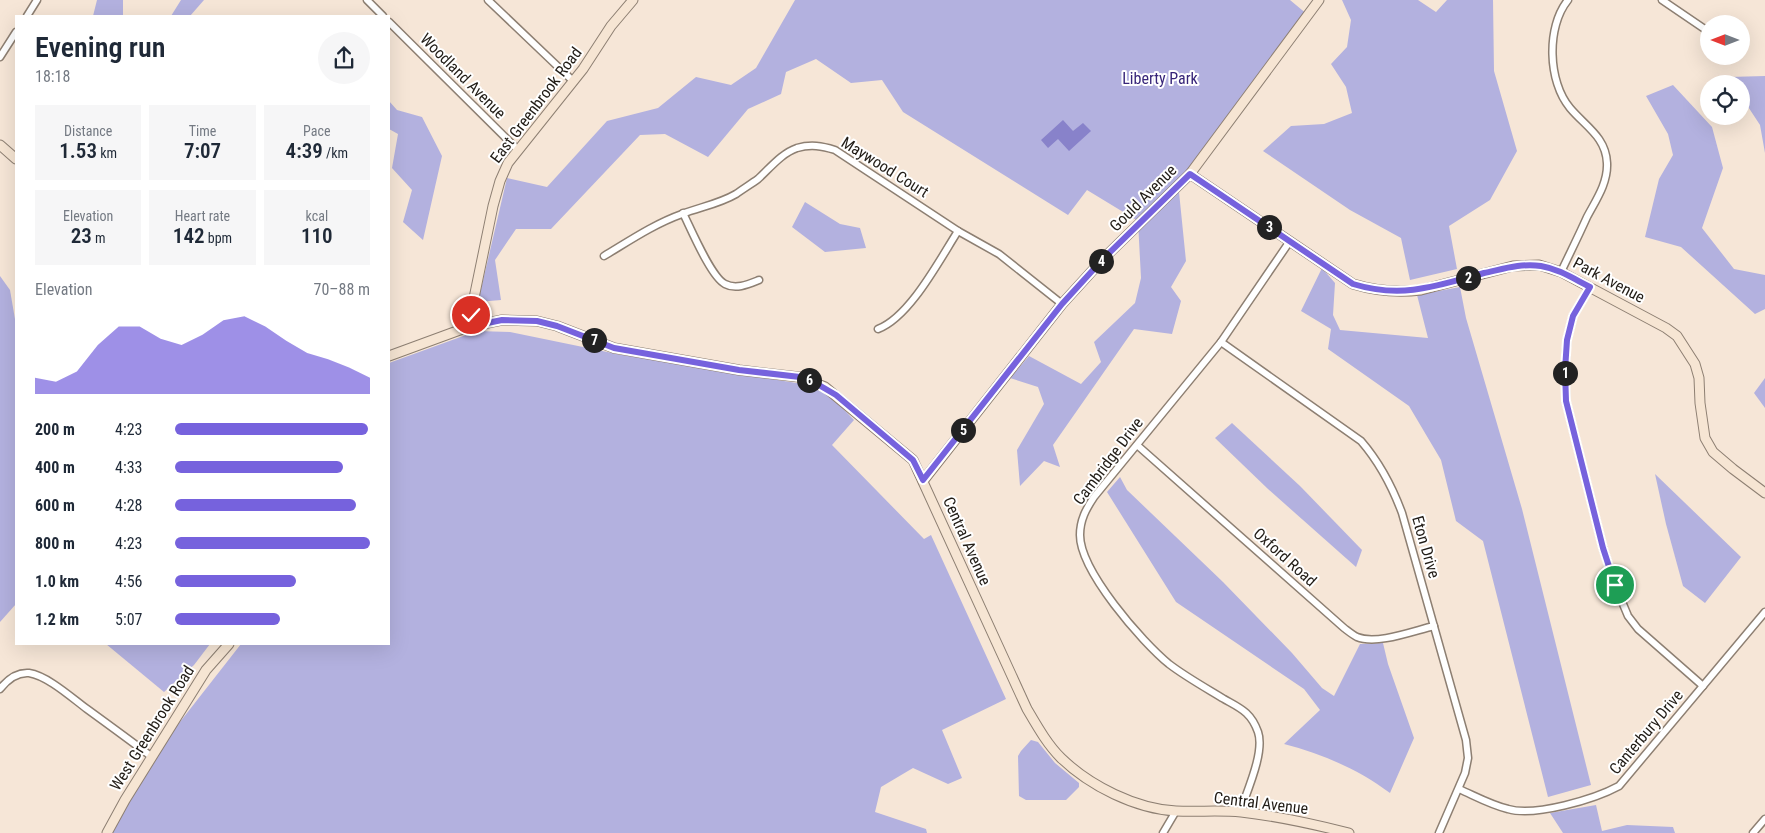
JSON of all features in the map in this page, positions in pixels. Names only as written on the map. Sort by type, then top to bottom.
[{"type":"street","points":[[28,15],[37,0]]},
{"type":"street","points":[[367,0],[382,15]]},
{"type":"street","points":[[488,0],[573,81]]},
{"type":"street","name":"East Greenbrook Road","points":[[468,327],[500,181],[508,163],[573,81],[611,26],[633,0]]},
{"type":"street","name":"Gould Avenue","points":[[923,480],[1062,304],[1103,259],[1190,174],[1319,0]]},
{"type":"street","points":[[1561,272],[1603,185],[1607,170],[1602,143],[1593,130],[1569,107],[1556,79],[1553,58],[1554,38],[1559,17],[1568,0]]},
{"type":"street","points":[[1662,0],[1700,26]]},
{"type":"street","name":"Woodland Avenue","points":[[390,23],[518,150]]},
{"type":"street","points":[[0,57],[15,34]]},
{"type":"street","points":[[0,145],[15,158]]},
{"type":"street","name":"Maywood Court","points":[[604,256],[663,222],[734,194],[756,180],[782,156],[796,149],[820,146],[835,150],[958,230],[999,254],[1062,304]]},
{"type":"street","name":"Park Avenue","points":[[1190,174],[1353,284],[1379,290],[1421,290],[1522,265],[1539,266],[1561,272],[1658,323],[1677,336],[1695,364],[1699,378],[1705,438],[1713,452],[1765,493]]},
{"type":"street","points":[[683,213],[712,272],[724,284],[735,287],[759,280]]},
{"type":"street","points":[[878,329],[892,321],[922,288],[958,230]]},
{"type":"street","name":"Cambridge Drive","points":[[1240,812],[1258,757],[1259,738],[1255,724],[1243,709],[1170,665],[1131,627],[1108,596],[1086,558],[1082,547],[1081,524],[1086,508],[1221,342],[1290,241]]},
{"type":"street","points":[[1590,287],[1573,316],[1567,340],[1565,370],[1566,401],[1603,548],[1615,585],[1628,616],[1638,629],[1703,686]]},
{"type":"street","name":"Central Avenue","points":[[390,356],[468,327],[502,320],[537,321],[557,326],[614,348],[739,370],[800,377],[812,381],[836,395],[913,460],[1026,709],[1043,737],[1061,758],[1082,776],[1106,791],[1138,803],[1176,811],[1240,812],[1284,818],[1349,833]]},
{"type":"street","name":"Eton Drive","points":[[1221,342],[1361,441],[1376,460],[1392,486],[1402,513],[1466,740],[1468,758],[1466,773],[1439,833]]},
{"type":"street","name":"Oxford Road","points":[[1137,445],[1344,628],[1358,637],[1374,639],[1389,637],[1434,626]]},
{"type":"street","name":"Canterbury Drive","points":[[1458,789],[1509,810],[1533,812],[1604,795],[1619,786],[1765,612]]},
{"type":"street","name":"West Greenbrook Road","points":[[107,833],[125,800],[206,670],[228,645]]},
{"type":"street","points":[[0,689],[17,674],[28,673],[36,676],[56,685],[152,757]]},
{"type":"street","points":[[1163,833],[1176,811]]},
{"type":"street","points":[[1753,833],[1765,819]]},
{"type":"green space","points":[[97,0],[123,0],[123,15],[93,15]]},
{"type":"green space","points":[[181,0],[204,0],[191,15],[172,15]]},
{"type":"green space","name":"Liberty Park","points":[[795,0],[1290,0],[1308,15],[1178,182],[1186,261],[1171,287],[1181,301],[1172,334],[1134,329],[1053,445],[1060,467],[1044,461],[1020,486],[1017,450],[1044,404],[1038,387],[1010,378],[1029,356],[1081,384],[1101,362],[1094,342],[1135,303],[1141,278],[1138,221],[1087,190],[1068,215],[903,112],[882,80],[851,83],[816,59],[786,72],[781,94],[748,109],[708,157],[665,134],[640,135],[551,229],[516,229],[495,260],[501,300],[478,302],[507,178],[547,187],[607,121],[658,108],[696,77],[731,85],[756,68]]},
{"type":"green space","points":[[1342,0],[1418,0],[1436,12],[1447,0],[1493,0],[1494,71],[1517,151],[1490,200],[1449,226],[1457,269],[1410,280],[1401,238],[1350,210],[1263,151],[1291,126],[1324,124],[1352,113],[1346,87],[1331,64],[1347,47],[1351,20]]},
{"type":"green space","points":[[1750,76],[1765,76],[1765,153],[1760,125],[1750,110]]},
{"type":"green space","points":[[1673,85],[1700,114],[1700,125],[1710,125],[1712,127],[1723,168],[1702,228],[1734,269],[1765,275],[1765,309],[1755,314],[1681,247],[1645,237],[1659,179],[1673,155],[1668,134],[1646,96]]},
{"type":"green space","points":[[390,102],[397,110],[422,117],[442,156],[423,240],[403,222],[412,190],[392,168],[398,134],[390,130]]},
{"type":"green space","points":[[805,202],[840,224],[860,228],[866,248],[825,252],[792,227]]},
{"type":"green space","points":[[1322,268],[1335,283],[1333,315],[1340,330],[1428,338],[1417,295],[1460,287],[1466,318],[1522,509],[1591,785],[1548,797],[1483,541],[1456,521],[1441,460],[1409,406],[1328,349],[1331,329],[1301,311]]},
{"type":"green space","points":[[0,276],[10,290],[15,319],[15,605],[0,622]]},
{"type":"green space","points":[[477,331],[510,332],[617,354],[803,384],[828,393],[854,420],[832,445],[924,539],[931,535],[1006,699],[942,730],[962,778],[948,784],[913,768],[881,787],[875,812],[926,829],[927,833],[110,833],[169,736],[240,645],[390,645],[390,363]]},
{"type":"green space","points":[[1765,378],[1765,408],[1754,393]]},
{"type":"green space","points":[[1232,423],[1300,486],[1362,550],[1356,567],[1268,489],[1215,438]]},
{"type":"green space","points":[[1655,474],[1741,557],[1705,603],[1683,586]]},
{"type":"green space","points":[[1120,477],[1127,490],[1223,582],[1292,653],[1322,688],[1334,696],[1360,644],[1383,643],[1388,664],[1414,738],[1390,793],[1378,784],[1339,763],[1312,752],[1284,744],[1320,710],[1304,689],[1176,602],[1107,492]]},
{"type":"green space","points":[[107,645],[209,645],[194,665],[164,692]]},
{"type":"green space","points":[[1031,740],[1038,742],[1055,763],[1079,783],[1079,787],[1066,800],[1026,800],[1019,796],[1018,756]]},
{"type":"green space","points":[[1596,805],[1602,831],[1627,825],[1673,827],[1675,833],[1563,833],[1550,813]]},
{"type":"shaded area","points":[[1063,120],[1073,131],[1083,123],[1091,131],[1069,151],[1058,139],[1048,148],[1041,140]]},
{"type":"route","points":[[471,315],[468,327],[502,320],[537,321],[557,326],[614,348],[739,370],[800,377],[812,381],[836,395],[913,460],[923,480],[1062,304],[1103,259],[1190,174],[1353,284],[1366,288],[1393,292],[1421,290],[1522,265],[1548,267],[1590,287],[1573,316],[1567,340],[1565,370],[1566,401],[1603,548],[1615,585]]}]
